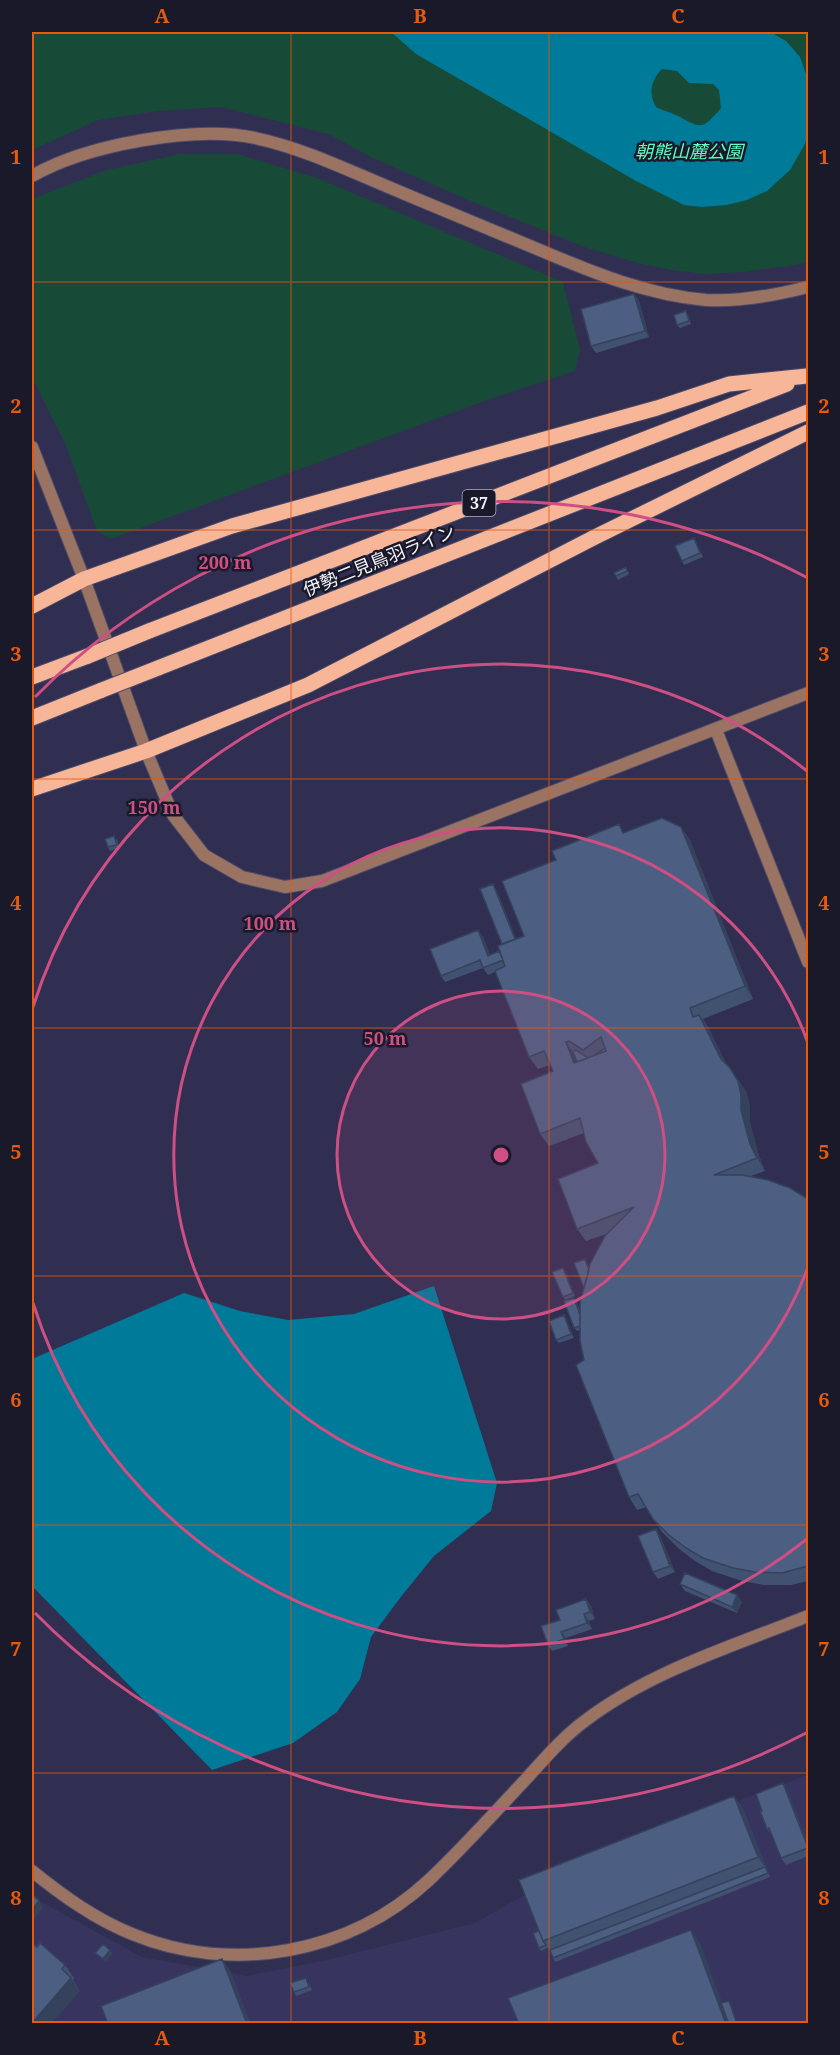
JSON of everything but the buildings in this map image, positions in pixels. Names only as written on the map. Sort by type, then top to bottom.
[{"type":"main road","points":[[32,606],[84,579],[232,526],[634,415],[729,384],[808,375]]},
{"type":"main road","name":"伊勢二見鳥羽ライン","points":[[32,677],[808,375]]},
{"type":"main road","name":"伊勢二見鳥羽ライン","points":[[32,718],[808,412]]},
{"type":"main road","points":[[32,789],[146,751],[308,686],[595,537],[808,432]]},
{"type":"street","points":[[32,176],[49,166],[122,144],[198,134],[255,138],[317,157],[572,263],[640,288],[706,300],[771,296],[808,287]]},
{"type":"street","points":[[32,447],[84,579],[146,751],[173,815],[204,855],[242,877],[285,887],[322,881],[808,693]]},
{"type":"street","points":[[716,730],[808,962]]},
{"type":"street","points":[[32,1871],[97,1918],[132,1935],[168,1946],[216,1956],[259,1954],[332,1940],[361,1928],[408,1898],[447,1863],[547,1756],[584,1721],[622,1696],[674,1670],[808,1616]]},
{"type":"shaded area","points":[[808,1775],[808,2023],[32,2023],[32,1894],[38,1900],[142,1957],[247,1976],[327,1960],[475,1923],[555,1878],[719,1808]]},
{"type":"green space","name":"朝熊山麓公園","points":[[32,32],[808,32],[808,263],[743,272],[704,274],[642,264],[587,248],[473,202],[371,157],[328,134],[221,107],[158,111],[98,120],[32,150]]},
{"type":"green space","points":[[180,154],[237,154],[317,178],[563,282],[580,350],[575,371],[484,401],[111,539],[97,531],[65,443],[32,378],[32,199],[107,170]]},
{"type":"water","points":[[391,32],[770,32],[786,41],[800,57],[808,80],[808,133],[805,144],[790,170],[767,191],[747,200],[727,205],[701,207],[684,205],[636,181],[416,54]],"holes":[[[662,69],[677,71],[689,83],[713,84],[719,90],[721,108],[705,124],[697,125],[656,107],[651,92],[655,78]]]},
{"type":"water","points":[[434,1286],[497,1483],[491,1511],[434,1556],[400,1598],[371,1637],[360,1679],[337,1712],[293,1743],[212,1770],[32,1586],[32,1359],[184,1293],[240,1311],[288,1320],[354,1314]]}]
